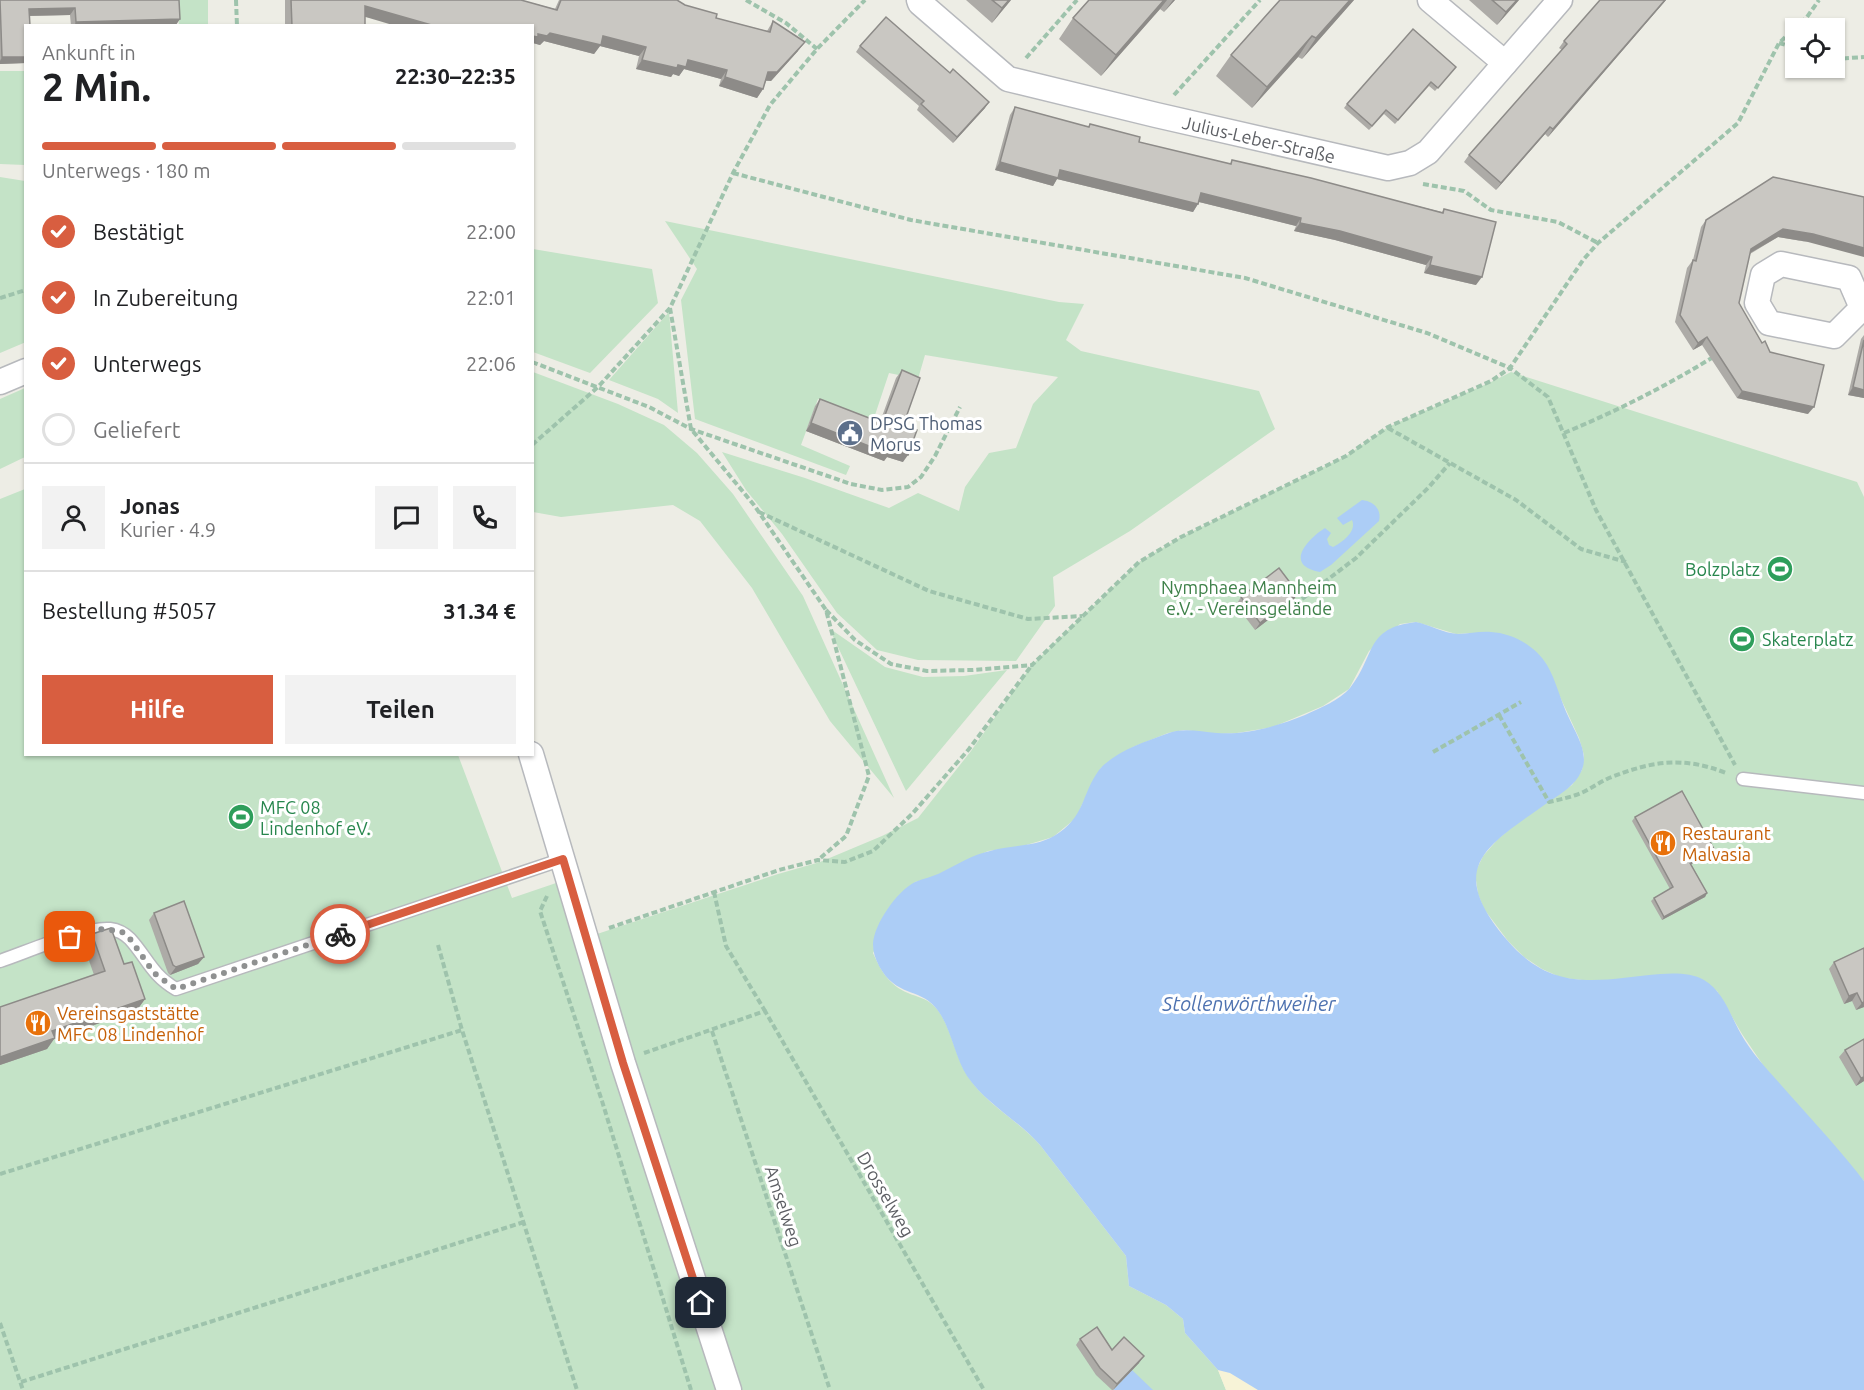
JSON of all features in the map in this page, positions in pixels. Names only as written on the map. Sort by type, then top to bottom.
[{"type":"street","name":"Julius-Leber-Straße","points":[[919,0],[1008,79],[1388,168],[1410,163]]},
{"type":"street","points":[[1430,0],[1505,63]]},
{"type":"street","points":[[1410,163],[1428,152],[1560,0]]},
{"type":"street","points":[[0,382],[24,372]]},
{"type":"street","points":[[532,756],[623,1063],[729,1390]]},
{"type":"lane","points":[[1743,779],[1864,793]]},
{"type":"lane","points":[[0,961],[81,934],[112,929],[121,931],[154,973],[176,989],[563,859]]},
{"type":"path","points":[[236,0],[237,24]]},
{"type":"path","points":[[746,0],[786,22],[817,49]]},
{"type":"path","points":[[534,443],[598,387],[670,308],[733,173],[770,105],[817,49],[865,0]]},
{"type":"path","points":[[1008,79],[1077,0]]},
{"type":"path","points":[[1156,115],[1260,0]]},
{"type":"path","points":[[585,936],[779,870],[818,860],[845,862],[873,851],[912,814],[969,749],[1032,665],[1139,562],[1191,532],[1346,456],[1388,427],[1491,381],[1510,368],[1583,260],[1598,243],[1738,123],[1779,43],[1807,16],[1819,0]]},
{"type":"path","points":[[1779,43],[1785,45]]},
{"type":"path","points":[[1845,58],[1864,57]]},
{"type":"path","points":[[1410,163],[1421,184],[1464,191],[1491,210],[1558,222],[1598,243]]},
{"type":"path","points":[[733,173],[911,220],[1245,278],[1427,333],[1510,368],[1548,397],[1596,510],[1743,779]]},
{"type":"path","points":[[0,298],[24,291]]},
{"type":"path","points":[[670,308],[691,429],[759,512],[826,610],[855,640],[891,664],[927,671],[1032,665]]},
{"type":"path","points":[[1564,433],[1605,416],[1669,384],[1723,351]]},
{"type":"path","points":[[534,363],[648,407],[691,429],[850,484],[882,490],[908,487],[921,477],[936,456],[960,407]]},
{"type":"path","points":[[1388,427],[1516,500],[1581,549],[1626,562]]},
{"type":"path","points":[[1302,599],[1356,558],[1428,488],[1450,463]]},
{"type":"path","points":[[759,512],[929,591],[1028,619],[1082,616]]},
{"type":"path","points":[[818,860],[846,836],[869,776],[826,610]]},
{"type":"path","points":[[1433,752],[1521,702]]},
{"type":"path","points":[[1499,715],[1549,802],[1577,795],[1606,779],[1627,771],[1672,762],[1691,762],[1710,766],[1743,779]]},
{"type":"path","points":[[563,859],[540,911],[602,1101],[691,1390]]},
{"type":"path","name":"Drosselweg","points":[[714,892],[726,946],[984,1390]]},
{"type":"path","points":[[438,945],[462,1030],[578,1390]]},
{"type":"path","points":[[623,1063],[765,1011]]},
{"type":"path","points":[[0,1174],[462,1030]]},
{"type":"path","name":"Amselweg","points":[[712,1031],[830,1390]]},
{"type":"path","points":[[21,1382],[524,1222]]},
{"type":"path","points":[[0,1323],[23,1390]]},
{"type":"green space","points":[[177,0],[208,0],[208,24],[179,24]]},
{"type":"green space","points":[[0,71],[24,71],[24,165],[0,164]]},
{"type":"green space","points":[[0,177],[24,181],[24,343],[0,353]]},
{"type":"green space","points":[[665,221],[1059,302],[1084,304],[1066,340],[1081,351],[1259,391],[1275,429],[1130,531],[1053,577],[1055,606],[1016,661],[918,660],[877,650],[837,613],[782,534],[746,490],[722,452],[889,508],[918,493],[959,511],[965,487],[989,453],[1016,448],[1033,404],[1058,377],[925,355],[918,379],[889,373],[873,421],[818,399],[801,445],[850,466],[846,475],[695,419],[681,300],[697,269]]},
{"type":"green space","points":[[534,249],[652,269],[658,303],[590,373],[534,352]]},
{"type":"green space","points":[[669,312],[678,413],[658,399],[609,380]]},
{"type":"green space","points":[[534,372],[618,404],[664,425],[697,453],[733,494],[803,596],[894,798],[830,721],[752,588],[700,521],[673,505],[561,517],[534,512]]},
{"type":"green space","name":"Nymphaea Mannheim e.V. - Vereinsgelände","points":[[1511,372],[1857,482],[1864,497],[1864,1181],[1765,1068],[1717,991],[1672,974],[1603,982],[1562,978],[1524,957],[1508,941],[1484,909],[1478,894],[1475,873],[1483,856],[1498,839],[1518,822],[1572,785],[1582,770],[1584,755],[1579,738],[1555,686],[1473,633],[1456,634],[1416,622],[1400,624],[1369,651],[1349,689],[1323,706],[1273,727],[1218,734],[1184,730],[1168,733],[1133,747],[1101,768],[1076,818],[1053,837],[1023,846],[988,851],[931,878],[915,882],[873,953],[891,982],[901,990],[927,1001],[939,1011],[963,1067],[974,1085],[1040,1145],[1126,1256],[1129,1286],[1166,1305],[1183,1319],[1185,1333],[1218,1370],[1226,1390],[0,1390],[0,499],[24,489],[24,756],[458,756],[512,898],[562,881],[582,939],[820,862],[918,818],[971,751],[1032,665],[1139,562],[1181,537],[1346,456],[1388,427]]},
{"type":"green space","points":[[24,388],[24,457],[0,469],[0,399]]},
{"type":"green space","points":[[829,628],[885,667],[923,677],[964,676],[1007,670],[906,791]]},
{"type":"sand","points":[[1218,1370],[1230,1373],[1258,1390],[1226,1390]]},
{"type":"water","points":[[1362,500],[1376,506],[1379,521],[1331,565],[1320,572],[1309,569],[1303,564],[1302,552],[1311,539],[1325,528],[1331,533],[1327,539],[1329,545],[1333,547],[1348,536],[1353,528],[1352,520],[1343,525],[1337,518]]},
{"type":"water","name":"Stollenwörthweiher","points":[[1416,622],[1452,633],[1499,633],[1530,646],[1542,658],[1550,671],[1583,751],[1581,772],[1572,785],[1509,831],[1482,859],[1476,875],[1478,893],[1488,914],[1507,940],[1542,969],[1560,976],[1598,980],[1678,974],[1704,980],[1722,997],[1741,1034],[1757,1058],[1864,1181],[1864,1390],[1258,1390],[1230,1373],[1218,1370],[1185,1333],[1183,1319],[1166,1305],[1129,1286],[1126,1256],[1040,1145],[983,1095],[967,1076],[945,1023],[935,1007],[922,997],[893,983],[879,966],[873,947],[877,927],[894,900],[908,886],[977,855],[1031,844],[1054,836],[1072,822],[1099,770],[1113,758],[1139,744],[1179,731],[1240,733],[1262,729],[1295,719],[1329,703],[1350,688],[1379,637],[1387,630],[1399,625]]},
{"type":"water","points":[[1132,1370],[1153,1390],[1113,1390]]},
{"type":"building","points":[[0,0],[179,0],[180,19],[76,22],[75,8],[29,9],[30,24],[24,24],[24,57],[2,57]]},
{"type":"building","points":[[291,0],[521,0],[557,10],[561,0],[677,0],[685,5],[717,14],[716,18],[770,32],[773,21],[805,42],[777,72],[768,72],[763,89],[725,77],[727,70],[688,60],[686,67],[678,65],[677,68],[642,60],[646,47],[603,36],[601,45],[550,33],[547,36],[538,34],[538,37],[534,36],[534,24],[428,24],[365,6],[365,24],[292,24]]},
{"type":"building","points":[[992,0],[1009,0],[1002,8]]},
{"type":"building","points":[[1089,0],[1164,0],[1116,55],[1073,18]]},
{"type":"building","points":[[1280,0],[1350,0],[1316,38],[1312,36],[1267,87],[1231,55]]},
{"type":"building","points":[[1492,0],[1517,0],[1506,12]]},
{"type":"building","points":[[1600,0],[1665,0],[1553,129],[1550,127],[1501,183],[1469,155],[1567,44],[1564,41]]},
{"type":"building","points":[[886,17],[950,73],[953,69],[989,102],[957,137],[921,104],[924,101],[860,46]]},
{"type":"building","points":[[1413,29],[1456,67],[1438,88],[1431,82],[1398,120],[1386,110],[1372,126],[1347,104]]},
{"type":"building","points":[[1015,107],[1089,127],[1090,124],[1140,137],[1139,142],[1231,164],[1232,160],[1443,213],[1444,209],[1496,222],[1482,277],[1430,265],[1432,257],[1340,231],[1300,223],[1301,218],[1201,193],[1198,204],[1060,170],[1058,178],[1000,162]]},
{"type":"building","points":[[1773,177],[1864,197],[1864,248],[1813,234],[1783,229],[1751,249],[1739,303],[1762,343],[1765,341],[1770,352],[1824,365],[1814,407],[1742,391],[1707,337],[1698,343],[1680,315],[1693,260],[1696,261],[1706,220]]},
{"type":"building","points":[[1864,340],[1864,390],[1853,387]]},
{"type":"building","points":[[902,370],[920,378],[903,426],[917,430],[908,455],[891,449],[889,454],[811,423],[820,399],[882,423]]},
{"type":"building","points":[[1279,568],[1298,593],[1260,623],[1241,597]]},
{"type":"building","points":[[1682,791],[1714,849],[1690,863],[1707,893],[1664,917],[1654,898],[1673,887],[1635,817]]},
{"type":"building","points":[[184,901],[204,957],[176,967],[173,965],[154,913]]},
{"type":"building","points":[[111,928],[124,964],[132,962],[145,999],[52,1031],[55,1038],[0,1057],[0,1007],[105,971],[92,934]]},
{"type":"building","points":[[1864,948],[1864,1002],[1862,1003],[1857,993],[1849,996],[1834,962]]},
{"type":"building","points":[[1864,1039],[1864,1077],[1861,1078],[1845,1050]]},
{"type":"building","points":[[1097,1327],[1112,1350],[1124,1337],[1144,1356],[1117,1384],[1100,1368],[1080,1339]]},
{"type":"way so far","points":[[70,937],[100,929],[121,931],[131,940],[154,973],[176,989],[340,934]]},
{"type":"place","name":"DPSG Thomas Morus","points":[[850,433]]},
{"type":"place","name":"Bolzplatz","points":[[1780,569]]},
{"type":"place","name":"Skaterplatz","points":[[1742,639]]},
{"type":"place","name":"MFC 08 Lindenhof eV.","points":[[241,817]]},
{"type":"place","name":"Restaurant Malvasia","points":[[1663,843]]},
{"type":"place","name":"Vereinsgaststätte MFC 08 Lindenhof","points":[[38,1023]]},
{"type":"route","points":[[340,934],[563,859],[623,1063],[701,1303]]}]
